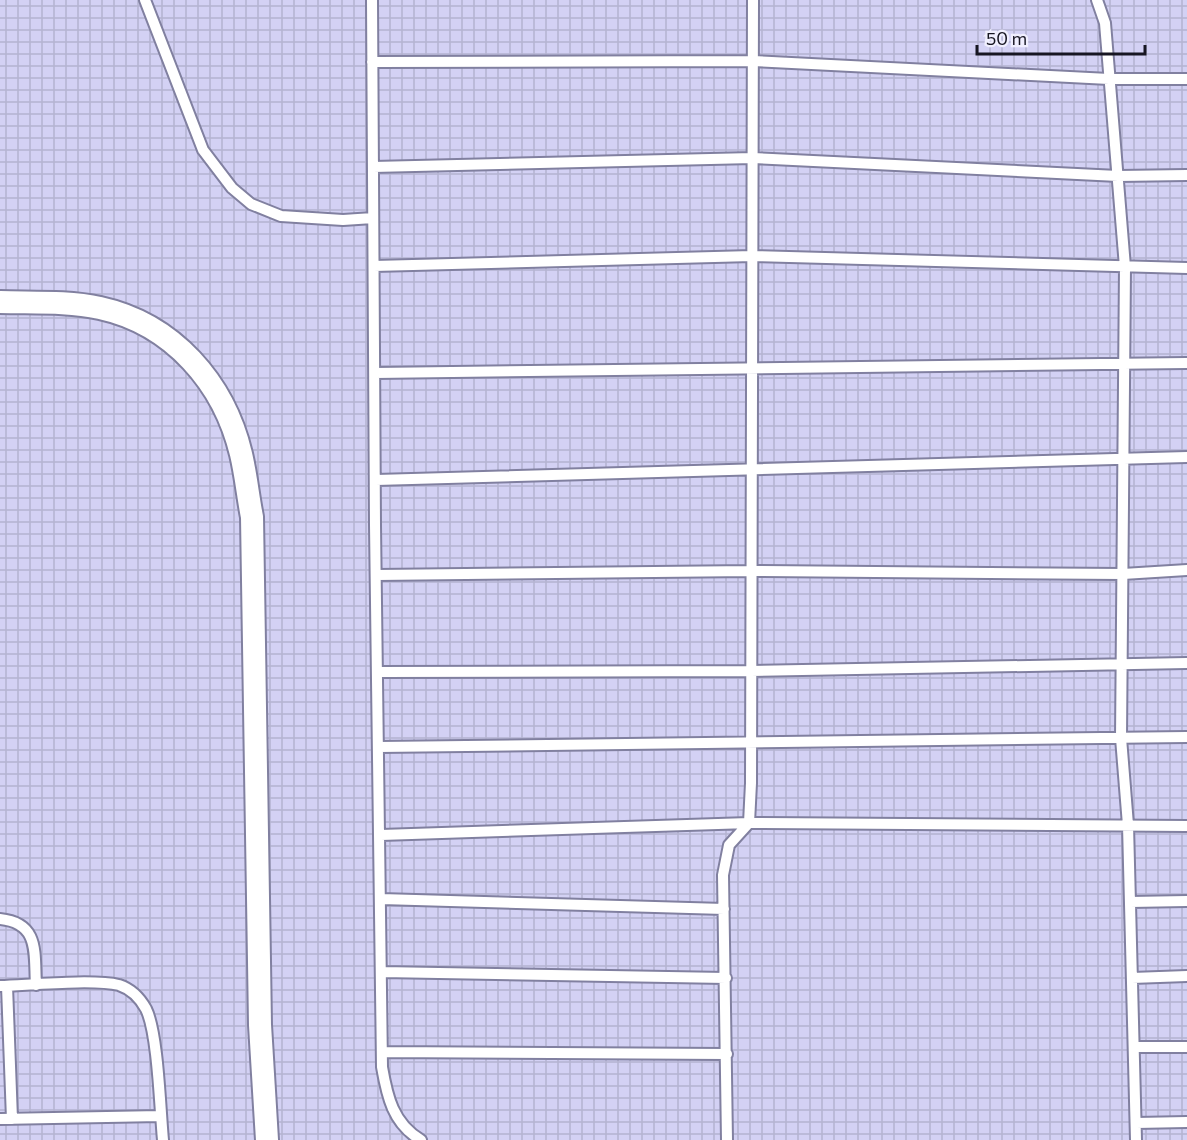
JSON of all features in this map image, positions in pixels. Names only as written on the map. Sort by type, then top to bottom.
[{"type":"street","points":[[0,302],[64,303],[100,308],[131,318],[156,330],[185,351],[210,382],[228,416],[241,454],[252,518],[259,979],[267,1140]]},
{"type":"lane","points":[[146,0],[203,150],[232,188],[251,204],[281,216],[343,220],[373,218]]},
{"type":"lane","points":[[372,0],[382,1052],[384,1077],[391,1107],[401,1123],[421,1140]]},
{"type":"lane","points":[[727,1140],[724,909],[726,854],[734,838],[749,823],[751,744],[753,0]]},
{"type":"lane","points":[[1097,0],[1105,23],[1125,267],[1121,738],[1128,825],[1136,1140]]},
{"type":"lane","points":[[372,62],[753,61],[1109,79],[1187,79]]},
{"type":"lane","points":[[373,167],[753,158],[1118,176],[1187,175]]},
{"type":"lane","points":[[374,266],[752,256],[1187,268]]},
{"type":"lane","points":[[375,373],[1187,363]]},
{"type":"lane","points":[[376,480],[1187,457]]},
{"type":"lane","points":[[377,575],[751,571],[1123,574],[1187,570]]},
{"type":"lane","points":[[378,672],[751,671],[1187,663]]},
{"type":"lane","points":[[379,747],[1187,737]]},
{"type":"lane","points":[[381,835],[749,823],[1187,825]]},
{"type":"lane","points":[[381,899],[724,909]]},
{"type":"lane","points":[[1130,902],[1187,902]]},
{"type":"lane","points":[[0,919],[15,921],[28,931],[34,951],[36,985]]},
{"type":"lane","points":[[382,972],[726,978]]},
{"type":"lane","points":[[1132,978],[1187,976]]},
{"type":"lane","points":[[12,1119],[3,986],[118,985],[134,993],[150,1019],[163,1140]]},
{"type":"lane","points":[[1134,1047],[1187,1047]]},
{"type":"lane","points":[[382,1052],[727,1054]]},
{"type":"lane","points":[[0,1119],[160,1116]]},
{"type":"lane","points":[[1136,1123],[1187,1122]]},
{"type":"shaded area","points":[[0,0],[1187,0],[1187,1140],[0,1140]]}]
